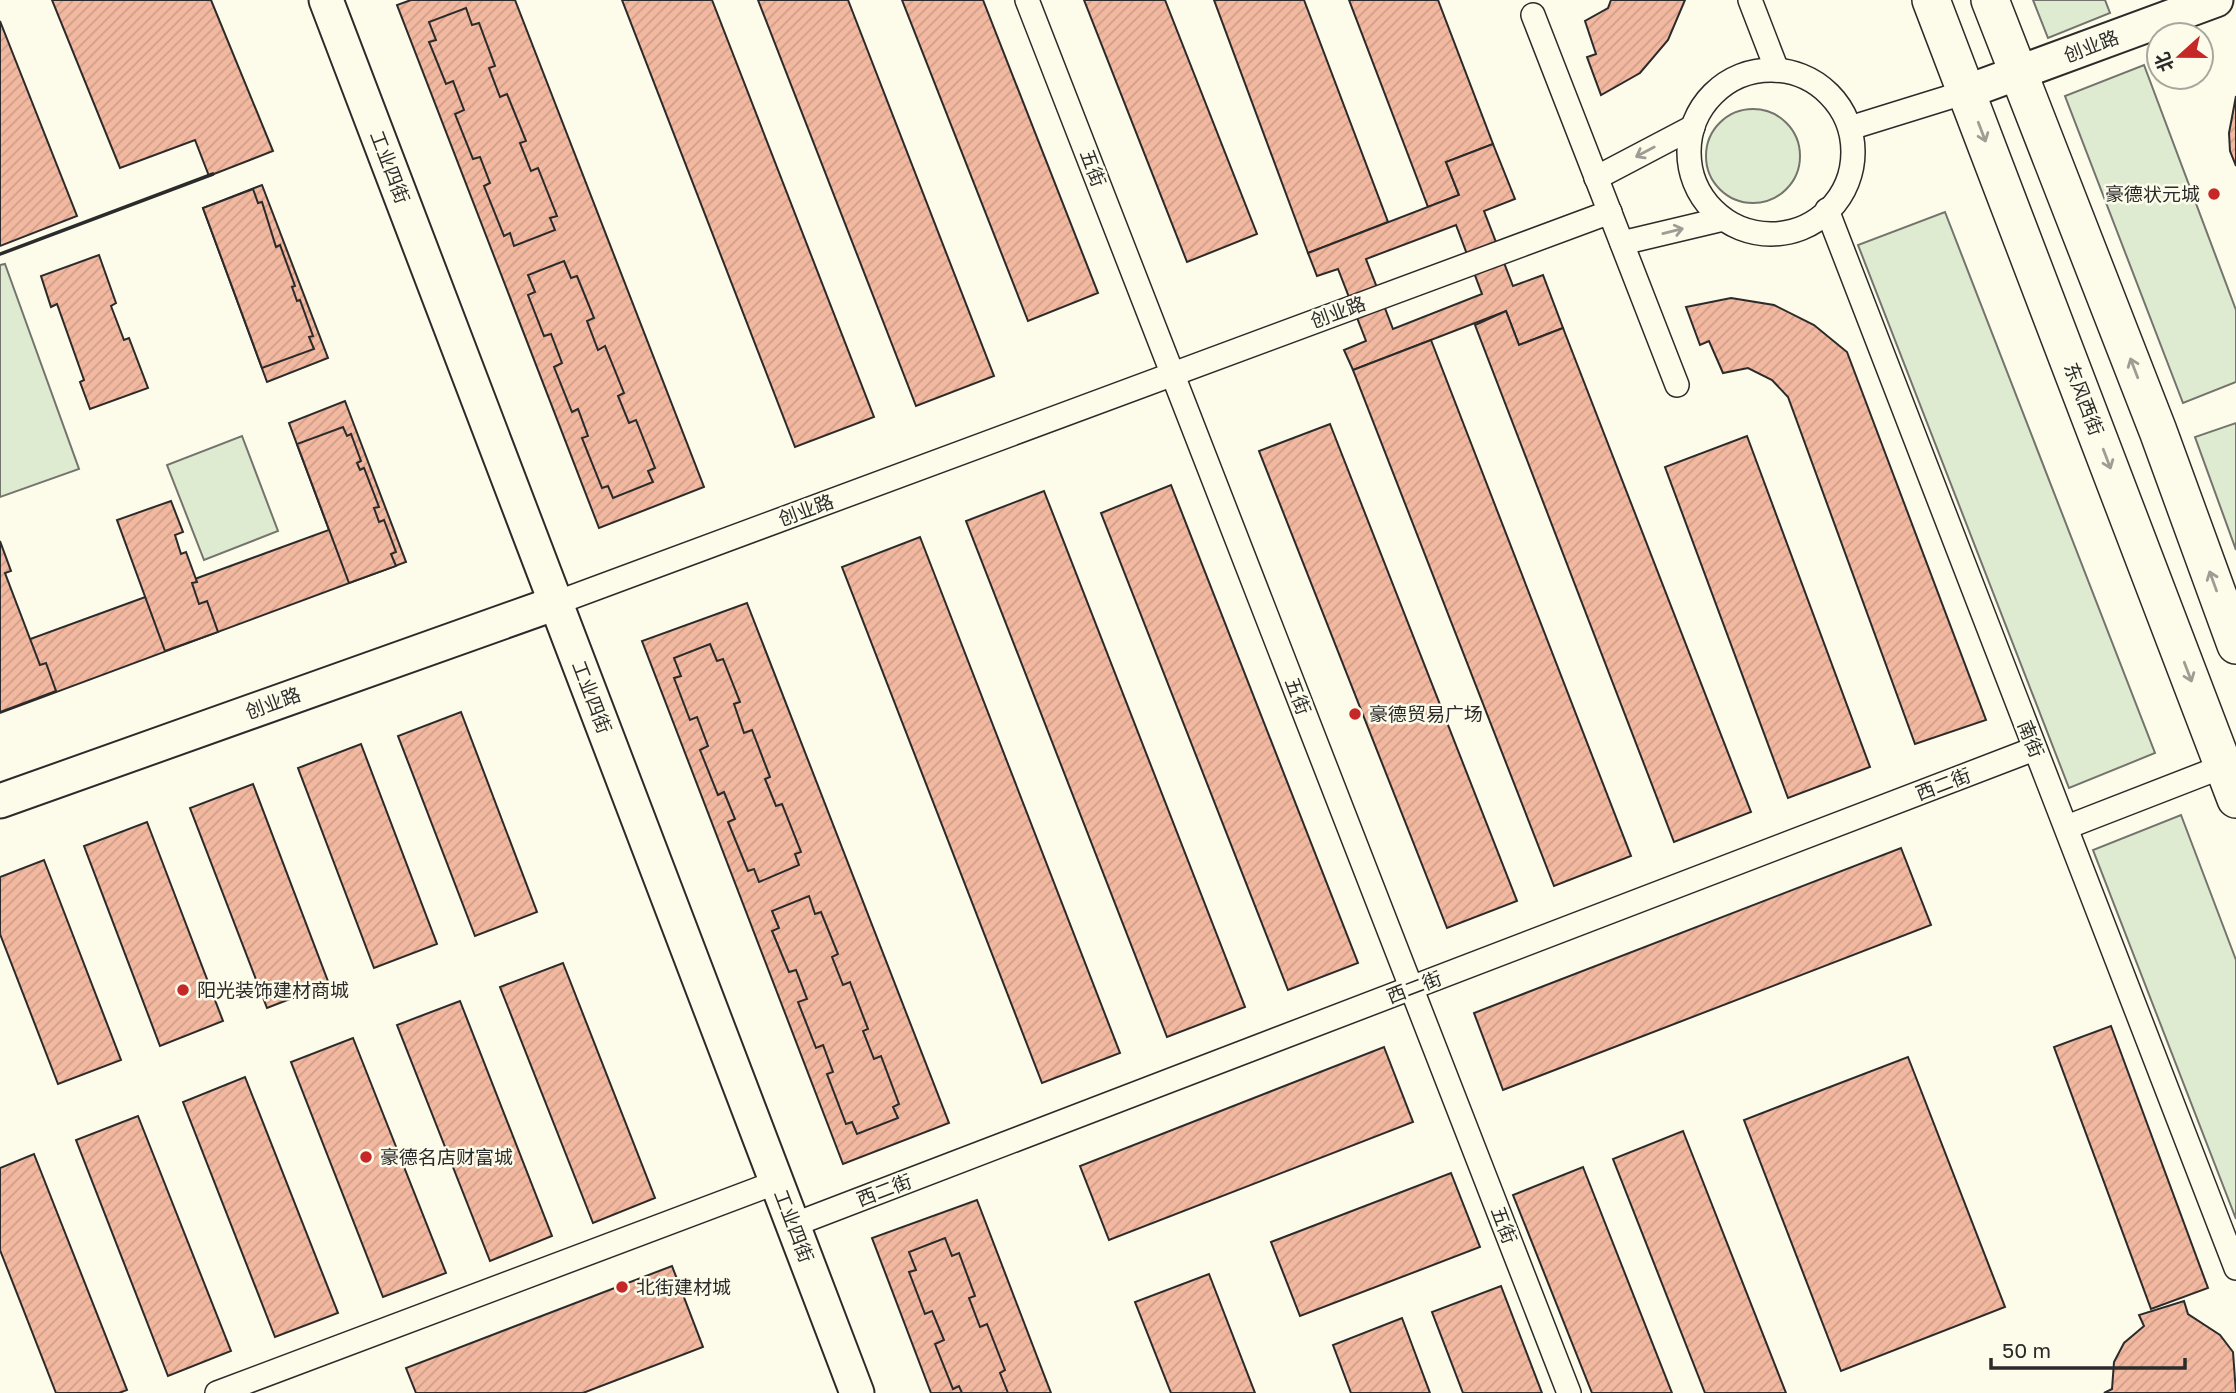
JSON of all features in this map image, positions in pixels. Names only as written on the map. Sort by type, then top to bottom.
[{"type":"main road","name":"东风西街","points":[[1931,0],[2230,782]]},
{"type":"main road","points":[[1990,0],[2158,430],[2236,645]]},
{"type":"street","name":"工业四街","points":[[326,0],[857,1393]]},
{"type":"street","name":"五街","points":[[1027,0],[1569,1393]]},
{"type":"street","points":[[1749,0],[1777,71]]},
{"type":"street","name":"创业路","points":[[1966,92],[2216,0]]},
{"type":"street","points":[[1533,15],[1677,385]]},
{"type":"street","points":[[1762,69],[1777,71],[1791,71],[1816,83],[1837,103],[1850,128],[1853,156],[1847,181],[1835,203],[1817,220],[1794,231],[1770,234],[1745,230],[1723,219],[1703,198],[1691,173],[1689,144],[1693,127],[1712,93],[1735,77],[1762,69]]},
{"type":"street","points":[[1850,128],[1966,92]]},
{"type":"street","points":[[1596,178],[1693,127]]},
{"type":"street","name":"南街","points":[[1827,210],[2236,1268]]},
{"type":"street","name":"创业路","points":[[0,801],[556,603],[1609,212]]},
{"type":"street","points":[[1622,243],[1723,219]]},
{"type":"street","name":"西二街","points":[[793,1225],[2034,749]]},
{"type":"street","points":[[2067,827],[2230,782]]},
{"type":"street","points":[[217,1393],[777,1182]]},
{"type":"green space","points":[[2033,0],[2105,0],[2110,13],[2048,38]]},
{"type":"green space","points":[[2144,65],[2145,91],[2154,91],[2236,310],[2236,382],[2183,403],[2065,96]]},
{"type":"green space","points":[[1753,109],[1771,113],[1786,123],[1796,138],[1800,156],[1796,174],[1786,189],[1771,199],[1753,203],[1735,199],[1720,189],[1710,174],[1706,156],[1710,138],[1720,123],[1735,113]]},
{"type":"green space","points":[[1945,212],[2155,753],[2069,788],[1858,245]]},
{"type":"green space","points":[[5,264],[79,469],[0,497],[0,265]]},
{"type":"green space","points":[[2236,423],[2236,550],[2195,437]]},
{"type":"green space","points":[[242,436],[278,531],[204,560],[167,465]]},
{"type":"green space","points":[[2181,815],[2236,960],[2236,1219],[2093,850]]},
{"type":"building","points":[[52,0],[211,0],[273,151],[209,176],[195,140],[120,168]]},
{"type":"building","points":[[411,0],[515,0],[704,487],[599,528],[397,5]]},
{"type":"building","points":[[622,0],[712,0],[874,417],[795,447]]},
{"type":"building","points":[[758,0],[848,0],[994,376],[916,406]]},
{"type":"building","points":[[902,0],[983,0],[1098,293],[1028,321]]},
{"type":"building","points":[[1084,0],[1165,0],[1257,234],[1187,262]]},
{"type":"building","points":[[1214,0],[1304,0],[1388,222],[1308,253]]},
{"type":"building","points":[[1349,0],[1438,0],[1493,144],[1446,162],[1459,195],[1428,207]]},
{"type":"building","points":[[1611,0],[1685,0],[1668,40],[1640,73],[1601,95],[1587,57],[1596,54],[1585,21],[1608,8]]},
{"type":"building","points":[[466,8],[472,25],[479,23],[495,66],[489,68],[500,97],[507,94],[526,141],[520,143],[531,171],[538,168],[557,216],[550,218],[555,230],[514,246],[510,233],[504,236],[484,186],[490,183],[480,157],[473,159],[455,114],[464,110],[453,81],[446,84],[429,42],[436,40],[429,22]]},
{"type":"building","points":[[0,21],[77,216],[0,246]]},
{"type":"building","points":[[2236,96],[2236,166],[2230,151],[2229,133]]},
{"type":"building","points":[[1493,144],[1515,199],[1484,211],[1513,286],[1543,275],[1563,328],[1519,345],[1506,311],[1353,370],[1344,350],[1366,341],[1338,269],[1317,276],[1308,253],[1459,195],[1446,162]],"holes":[[[1456,225],[1482,294],[1393,329],[1366,259]]]},
{"type":"building","points":[[262,185],[328,358],[267,382],[203,208]]},
{"type":"building","points":[[253,189],[258,203],[262,202],[276,247],[280,245],[295,286],[292,287],[297,301],[300,300],[313,336],[309,337],[314,349],[262,368],[203,208]]},
{"type":"building","points":[[99,255],[116,303],[111,306],[124,340],[129,338],[148,388],[90,409],[80,382],[84,380],[57,304],[51,307],[41,276]]},
{"type":"building","points":[[564,261],[571,278],[577,276],[594,318],[587,321],[598,350],[605,346],[624,393],[618,396],[629,423],[636,420],[655,468],[648,471],[653,482],[613,498],[608,486],[602,488],[582,438],[588,436],[578,409],[572,412],[554,367],[562,363],[551,334],[544,336],[528,295],[535,292],[528,275]]},
{"type":"building","points":[[1731,298],[1774,305],[1814,325],[1847,352],[1986,720],[1915,744],[1788,397],[1772,380],[1748,368],[1723,373],[1709,341],[1700,345],[1686,307]]},
{"type":"building","points":[[1506,311],[1519,345],[1563,328],[1751,812],[1674,842],[1475,325]]},
{"type":"building","points":[[1431,340],[1631,856],[1554,886],[1353,370]]},
{"type":"building","points":[[345,401],[406,562],[0,713],[0,650],[329,530],[289,423]]},
{"type":"building","points":[[1330,424],[1517,901],[1447,928],[1259,451]]},
{"type":"building","points":[[343,427],[347,436],[351,434],[361,461],[357,463],[360,470],[364,468],[379,507],[374,508],[379,522],[384,520],[396,552],[391,554],[396,566],[349,583],[297,444]]},
{"type":"building","points":[[1747,436],[1870,767],[1788,798],[1665,467]]},
{"type":"building","points":[[1171,485],[1358,963],[1288,990],[1101,513]]},
{"type":"building","points":[[1044,491],[1245,1007],[1167,1037],[966,521]]},
{"type":"building","points":[[171,501],[183,532],[175,535],[181,554],[186,552],[197,582],[192,583],[199,604],[207,601],[218,632],[165,651],[117,520]]},
{"type":"building","points":[[920,537],[1120,1053],[1042,1083],[842,567]]},
{"type":"building","points":[[0,541],[11,571],[5,573],[40,665],[46,663],[56,691],[0,712]]},
{"type":"building","points":[[747,603],[949,1123],[843,1164],[642,641]]},
{"type":"building","points":[[710,644],[717,661],[723,659],[740,702],[734,704],[744,733],[752,730],[770,777],[765,779],[776,806],[782,804],[801,852],[795,854],[799,865],[759,882],[754,869],[748,871],[728,822],[735,819],[724,792],[718,795],[700,750],[708,746],[697,717],[690,720],[674,678],[681,676],[674,658]]},
{"type":"building","points":[[461,712],[537,912],[475,936],[398,736]]},
{"type":"building","points":[[361,744],[437,944],[374,968],[298,768]]},
{"type":"building","points":[[253,784],[329,984],[267,1008],[190,808]]},
{"type":"building","points":[[147,822],[223,1021],[160,1046],[84,846]]},
{"type":"building","points":[[1901,848],[1931,925],[1503,1090],[1474,1013]]},
{"type":"building","points":[[44,860],[121,1060],[58,1084],[0,934],[0,877]]},
{"type":"building","points":[[809,896],[815,914],[821,912],[838,954],[832,957],[843,985],[850,982],[868,1029],[863,1031],[874,1059],[881,1056],[899,1104],[893,1107],[898,1118],[857,1134],[852,1122],[846,1124],[827,1074],[833,1072],[823,1045],[816,1048],[798,1002],[807,999],[796,970],[789,972],[772,931],[779,928],[772,911]]},
{"type":"building","points":[[563,963],[655,1198],[593,1223],[500,987]]},
{"type":"building","points":[[460,1001],[552,1236],[490,1261],[397,1025]]},
{"type":"building","points":[[2111,1026],[2208,1288],[2151,1309],[2054,1047]]},
{"type":"building","points":[[353,1038],[446,1273],[383,1297],[291,1062]]},
{"type":"building","points":[[1384,1047],[1413,1122],[1109,1240],[1080,1166]]},
{"type":"building","points":[[1908,1057],[2005,1307],[1841,1371],[1744,1120]]},
{"type":"building","points":[[245,1077],[338,1313],[275,1337],[183,1102]]},
{"type":"building","points":[[138,1116],[231,1351],[168,1376],[76,1140]]},
{"type":"building","points":[[1683,1131],[1786,1393],[1705,1393],[1613,1159]]},
{"type":"building","points":[[34,1154],[127,1390],[119,1393],[56,1393],[0,1250],[0,1168]]},
{"type":"building","points":[[1583,1167],[1672,1393],[1592,1393],[1513,1195]]},
{"type":"building","points":[[1451,1173],[1480,1247],[1300,1316],[1271,1242]]},
{"type":"building","points":[[977,1200],[1051,1393],[931,1393],[872,1238]]},
{"type":"building","points":[[945,1238],[952,1256],[959,1253],[975,1296],[969,1298],[980,1327],[987,1324],[1005,1370],[1000,1373],[1008,1393],[962,1393],[959,1386],[953,1389],[935,1344],[944,1340],[932,1311],[925,1314],[909,1272],[916,1270],[909,1252]]},
{"type":"building","points":[[672,1266],[703,1347],[583,1393],[416,1393],[406,1368]]},
{"type":"building","points":[[1209,1274],[1255,1393],[1171,1393],[1135,1302]]},
{"type":"building","points":[[1501,1286],[1542,1393],[1463,1393],[1432,1312]]},
{"type":"building","points":[[2184,1301],[2188,1314],[2220,1335],[2233,1352],[2236,1393],[2104,1393],[2112,1389],[2114,1362],[2124,1343],[2144,1326],[2139,1315]]},
{"type":"building","points":[[1402,1318],[1430,1393],[1351,1393],[1333,1345]]},
{"type":"wall","points":[[0,254],[213,174]]},
{"type":"place","name":"豪德状元城","points":[[2214,194]]},
{"type":"place","name":"豪德贸易广场","points":[[1355,714]]},
{"type":"place","name":"阳光装饰建材商城","points":[[183,990]]},
{"type":"place","name":"豪德名店财富城","points":[[366,1157]]},
{"type":"place","name":"北街建材城","points":[[622,1287]]}]
